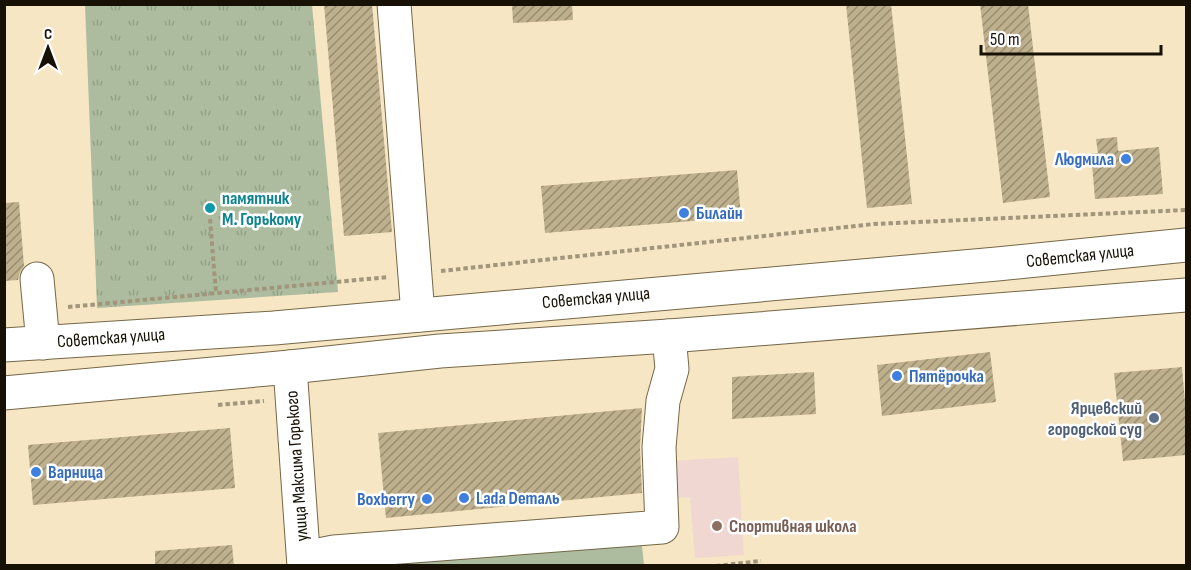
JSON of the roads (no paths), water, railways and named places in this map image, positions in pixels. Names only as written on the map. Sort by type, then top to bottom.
[{"type":"main road","points":[[394,4],[418,315]]},
{"type":"main road","name":"Советская улица","points":[[4,345],[418,315],[1186,245]]},
{"type":"main road","points":[[37,279],[43,343]]},
{"type":"main road","points":[[4,393],[440,351],[669,336],[1186,295]]},
{"type":"main road","name":"улица Максима Горького","points":[[287,326],[304,562]]},
{"type":"main road","points":[[304,562],[334,552],[663,536],[659,447],[663,401],[672,369],[669,336]]},
{"type":"place","name":"Людмила","points":[[1126,159]]},
{"type":"place","name":"памятник М. Горькому","points":[[210,208]]},
{"type":"place","name":"Билайн","points":[[684,213]]},
{"type":"place","name":"Пятёрочка","points":[[897,376]]},
{"type":"place","name":"Ярцевский городской суд","points":[[1154,418]]},
{"type":"place","name":"Варница","points":[[36,472]]},
{"type":"place","name":"Lada Dеталь","points":[[464,498]]},
{"type":"place","name":"Boxberry","points":[[427,499]]},
{"type":"place","name":"Спортивная школа","points":[[717,526]]}]
